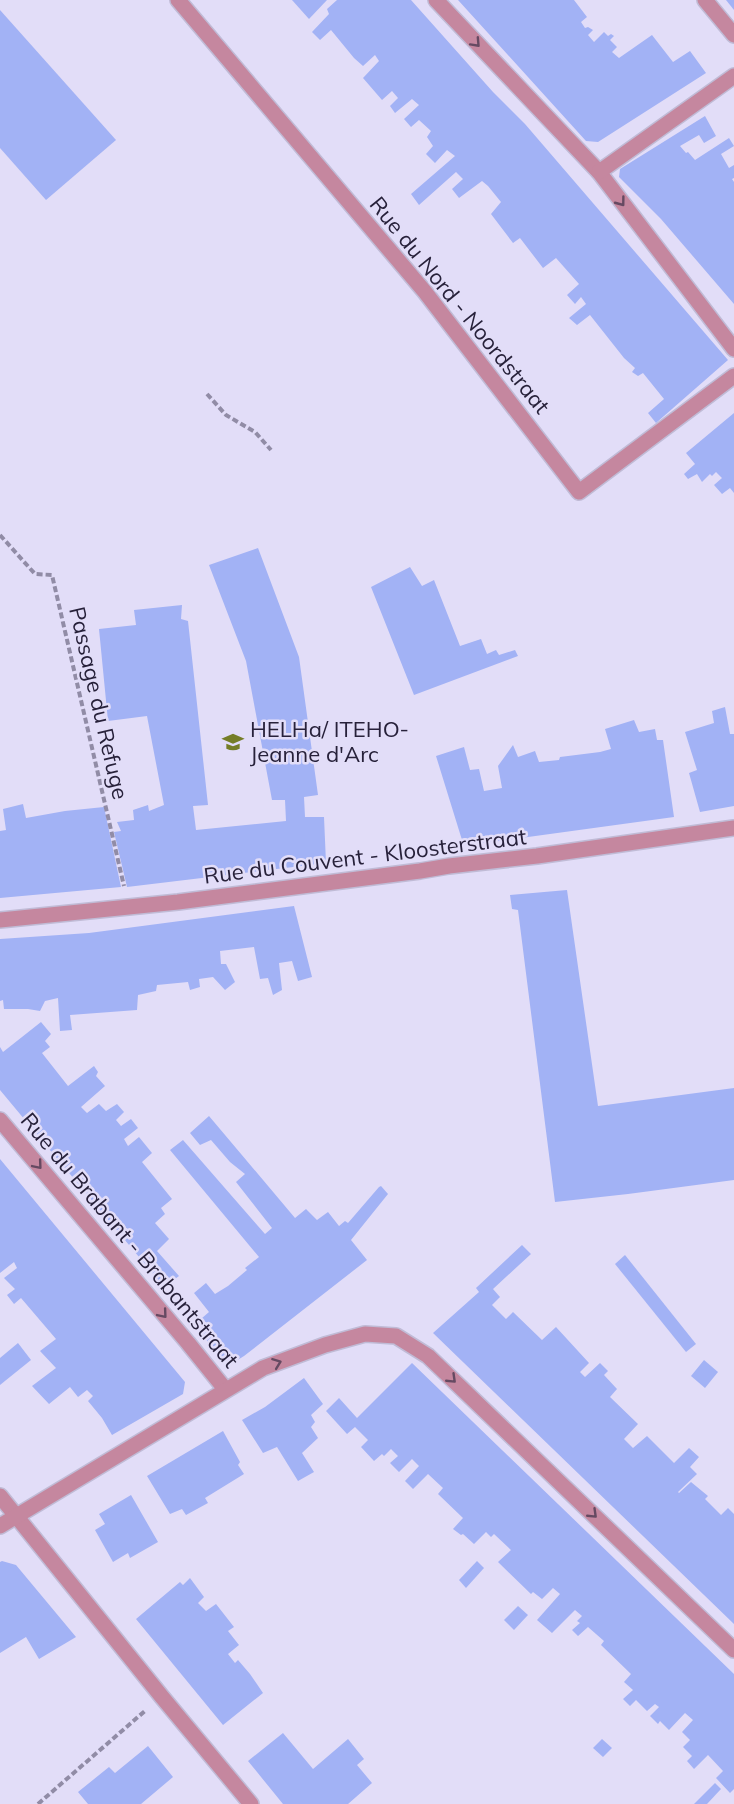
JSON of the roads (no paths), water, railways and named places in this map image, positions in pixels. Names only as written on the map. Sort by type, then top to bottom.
[{"type":"street","name":"Rue du Nord - Noordstraat","points":[[177,0],[425,292],[579,492],[734,376]]},
{"type":"street","points":[[436,0],[599,172],[734,349]]},
{"type":"street","points":[[705,0],[734,35]]},
{"type":"street","points":[[599,172],[734,76]]},
{"type":"street","name":"Rue du Couvent - Kloosterstraat","points":[[0,920],[411,873],[734,828]]},
{"type":"street","name":"Rue du Brabant - Brabantstraat","points":[[0,1120],[225,1389]]},
{"type":"street","points":[[0,1526],[263,1368],[325,1345],[366,1334],[396,1336],[428,1356],[734,1650]]},
{"type":"street","points":[[0,1496],[251,1804]]},
{"type":"place","name":"HELHa/ ITEHO- Jeanne d'Arc","points":[[233,742]]}]
